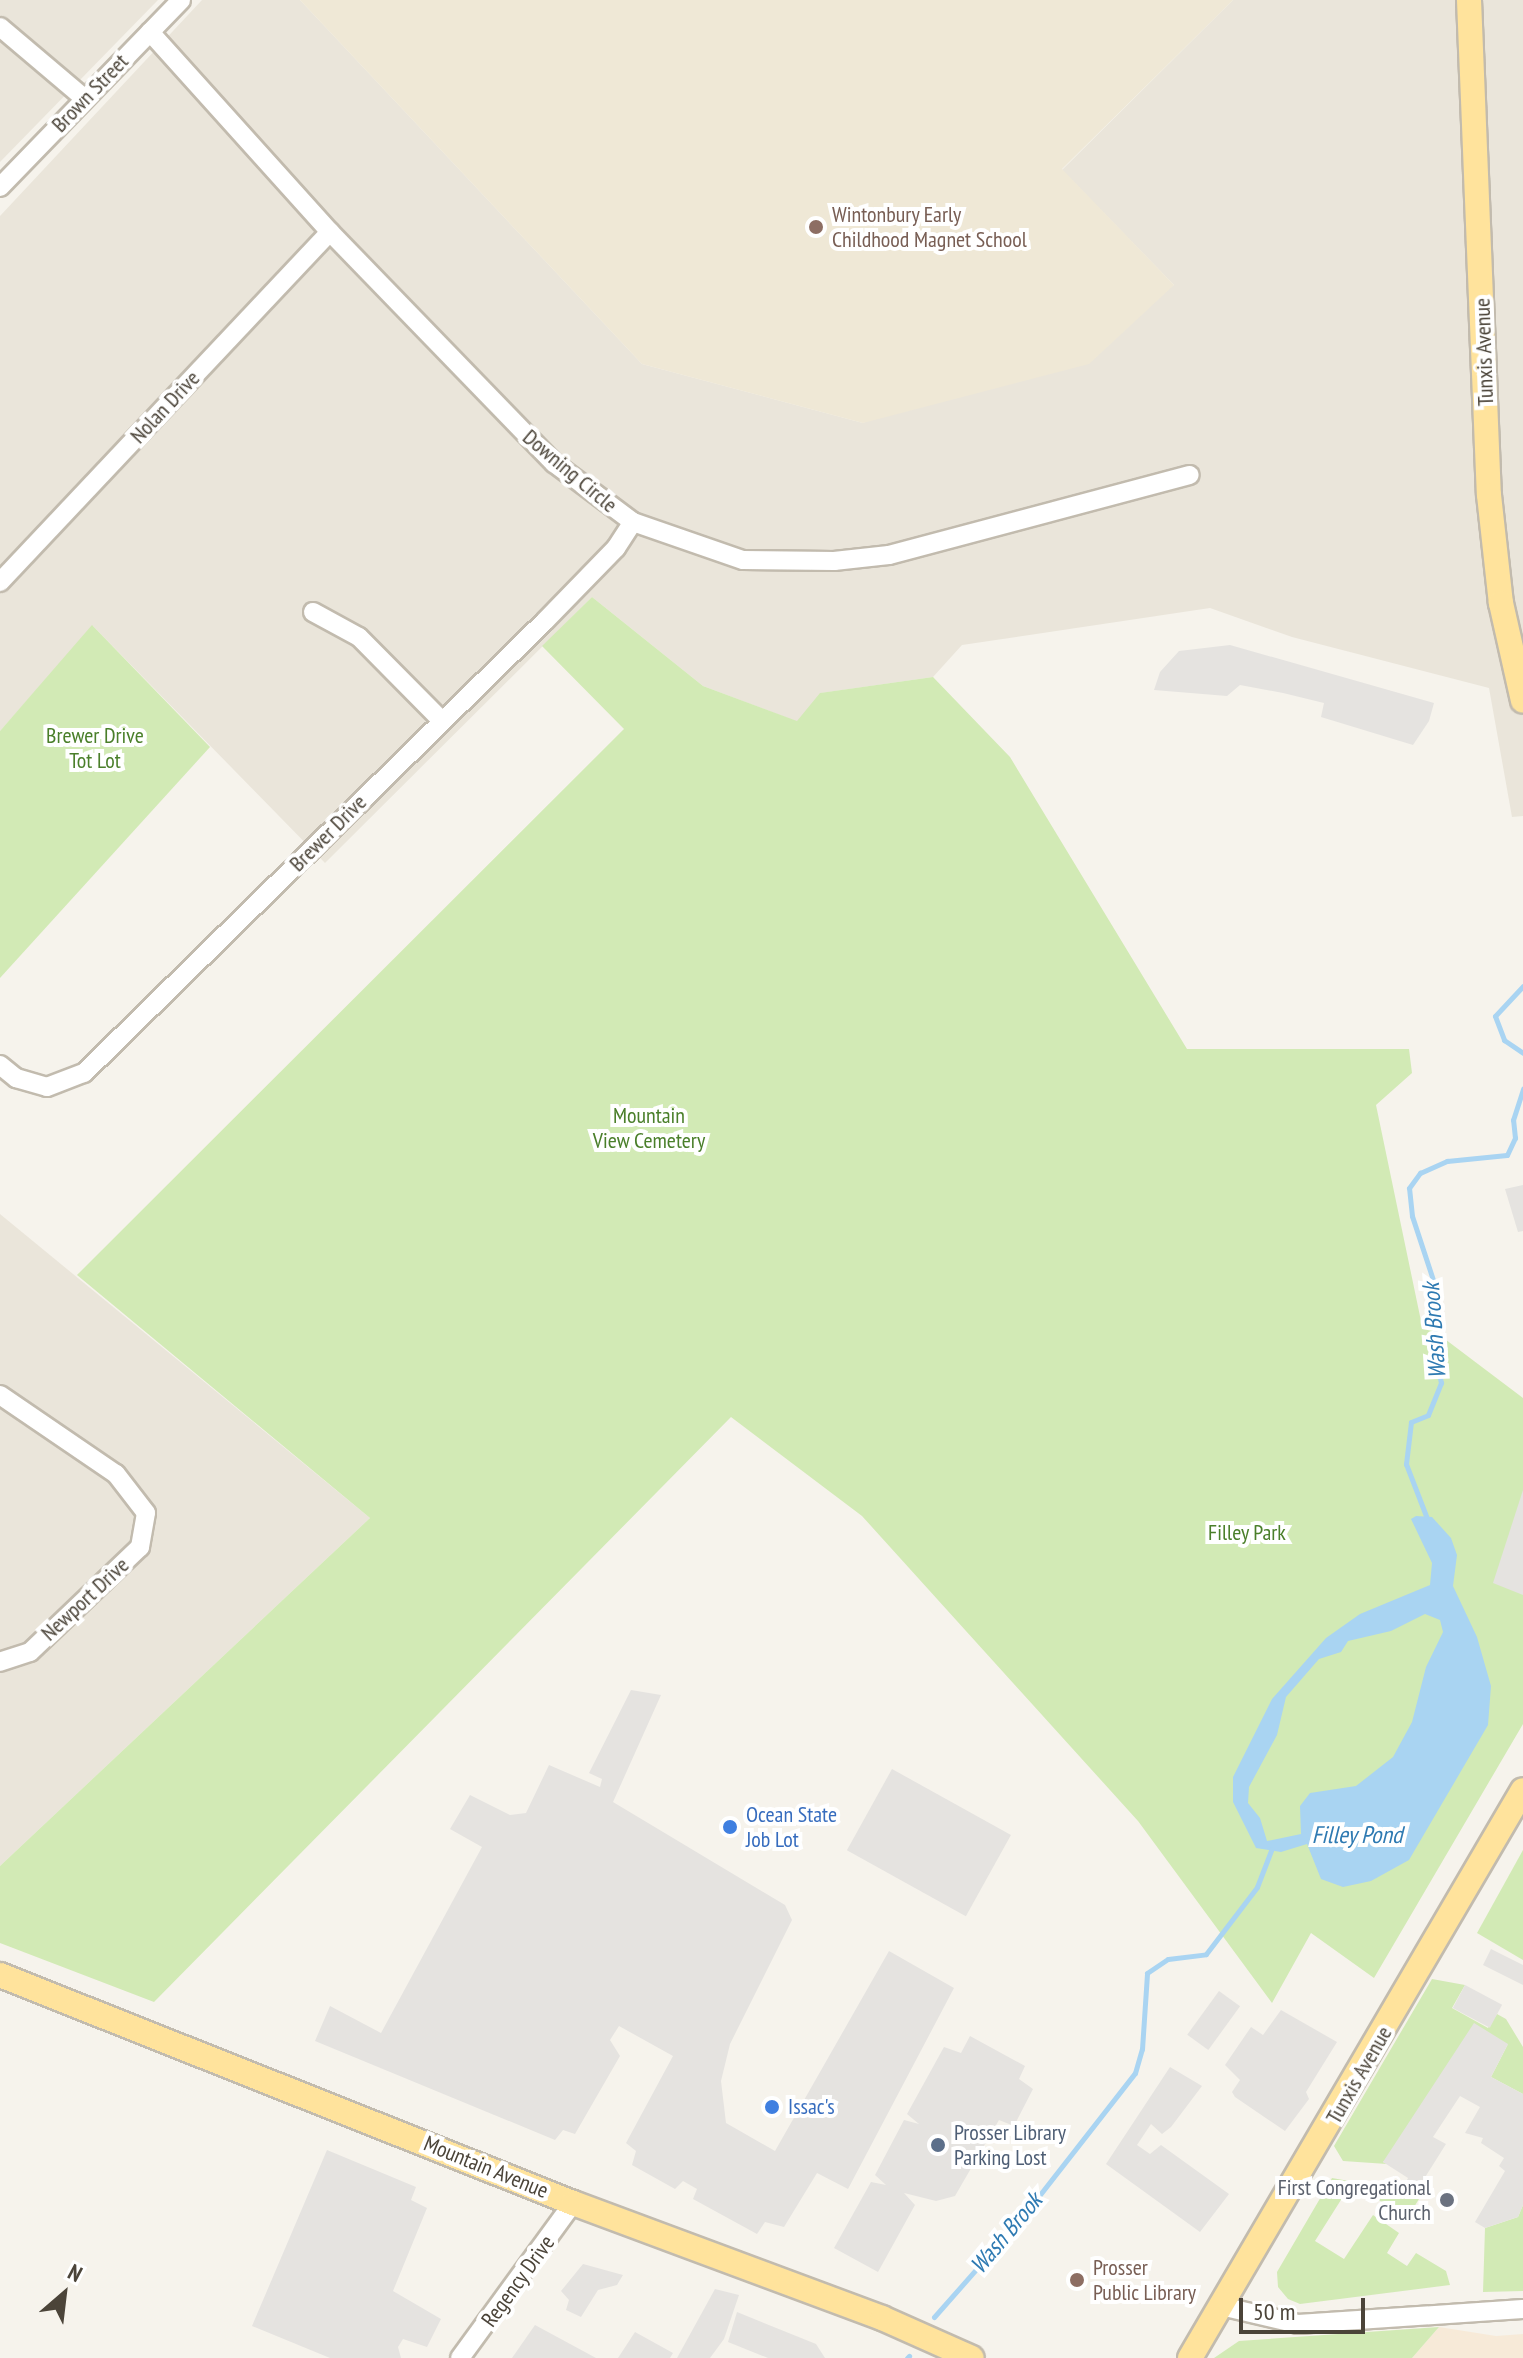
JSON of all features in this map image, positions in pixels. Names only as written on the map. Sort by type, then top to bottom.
[{"type":"main road","name":"Tunxis Avenue","points":[[1469,0],[1489,495],[1501,603],[1523,701]]},
{"type":"main road","name":"Tunxis Avenue","points":[[1190,2358],[1523,1790]]},
{"type":"main road","name":"Mountain Avenue","points":[[0,1975],[573,2203],[882,2318],[972,2358]]},
{"type":"street","name":"Brown Street","points":[[0,187],[181,0]]},
{"type":"street","points":[[0,27],[84,98]]},
{"type":"street","name":"Downing Circle","points":[[150,32],[330,232],[554,463],[633,522],[743,560],[834,561],[889,555],[1190,475]]},
{"type":"street","name":"Nolan Drive","points":[[0,582],[330,232]]},
{"type":"street","name":"Brewer Drive","points":[[0,1065],[16,1078],[47,1087],[84,1073],[616,548],[633,522]]},
{"type":"street","points":[[313,612],[359,637],[442,721]]},
{"type":"street","name":"Newport Drive","points":[[0,1395],[116,1474],[146,1513],[140,1547],[30,1652],[0,1662]]},
{"type":"street","name":"Regency Drive","points":[[460,2358],[573,2203]]},
{"type":"street","points":[[1221,2306],[1298,2324],[1523,2309]]},
{"type":"shaded area","points":[[0,0],[158,0],[0,162]]},
{"type":"shaded area","points":[[202,0],[300,0],[642,364],[863,423],[1174,285],[1062,170],[1233,0],[1523,0],[1523,816],[1512,817],[1489,688],[1292,637],[1210,608],[962,645],[933,677],[821,693],[798,722],[703,686],[592,597],[325,863],[93,626],[0,731],[0,216]]},
{"type":"shaded area","name":"Wintonbury Early Childhood Magnet School","points":[[300,0],[1233,0],[1062,169],[1174,285],[1089,364],[863,423],[642,364]]},
{"type":"shaded area","points":[[1230,645],[1434,703],[1429,721],[1413,745],[1321,717],[1324,703],[1283,693],[1240,685],[1227,696],[1154,690],[1160,672],[1179,651]]},
{"type":"shaded area","points":[[1523,1185],[1523,1231],[1518,1232],[1505,1189]]},
{"type":"shaded area","points":[[0,1214],[370,1518],[0,1866]]},
{"type":"shaded area","points":[[1523,1490],[1523,1595],[1493,1583]]},
{"type":"shaded area","points":[[631,1690],[661,1695],[613,1802],[785,1905],[792,1920],[730,2044],[721,2081],[726,2123],[775,2151],[889,1951],[954,1988],[848,2189],[817,2173],[784,2227],[765,2222],[757,2234],[693,2199],[697,2189],[683,2181],[675,2189],[632,2165],[636,2151],[626,2143],[673,2056],[619,2026],[610,2040],[620,2056],[575,2134],[563,2130],[555,2140],[315,2041],[330,2006],[381,2033],[482,1847],[450,1829],[470,1795],[510,1815],[526,1813],[549,1765],[600,1787],[602,1779],[589,1773]]},
{"type":"shaded area","points":[[892,1769],[1011,1835],[966,1916],[847,1850]]},
{"type":"shaded area","points":[[1491,1949],[1523,1965],[1523,1985],[1483,1965]]},
{"type":"shaded area","points":[[1465,1985],[1502,2005],[1490,2028],[1453,2008]]},
{"type":"shaded area","points":[[1219,1991],[1240,2006],[1208,2050],[1187,2035]]},
{"type":"shaded area","points":[[1281,2010],[1337,2042],[1306,2092],[1309,2099],[1285,2131],[1235,2097],[1232,2092],[1240,2080],[1225,2065],[1251,2027],[1263,2035]]},
{"type":"shaded area","points":[[1474,2023],[1508,2044],[1491,2077],[1523,2094],[1523,2205],[1518,2217],[1485,2228],[1475,2222],[1505,2171],[1499,2166],[1504,2158],[1481,2143],[1483,2138],[1465,2133],[1480,2107],[1460,2096],[1433,2137],[1446,2144],[1417,2190],[1404,2186],[1408,2178],[1383,2162]]},
{"type":"shaded area","name":"Prosser Library Parking Lost","points":[[970,2036],[1025,2066],[1019,2079],[1033,2089],[1014,2126],[999,2120],[955,2196],[936,2201],[904,2193],[915,2205],[878,2272],[834,2248],[871,2182],[886,2185],[875,2175],[904,2120],[919,2124],[907,2114],[944,2047],[961,2053]]},
{"type":"shaded area","points":[[1170,2067],[1202,2086],[1171,2127],[1162,2134],[1151,2124],[1137,2145],[1150,2154],[1161,2145],[1229,2194],[1200,2232],[1106,2164]]},
{"type":"shaded area","points":[[327,2150],[416,2187],[411,2200],[427,2208],[393,2291],[441,2319],[427,2347],[403,2339],[398,2347],[401,2358],[330,2358],[252,2326]]},
{"type":"shaded area","points":[[583,2264],[623,2275],[617,2285],[598,2290],[581,2317],[566,2310],[569,2300],[561,2291]]},
{"type":"shaded area","points":[[715,2289],[739,2295],[724,2339],[710,2358],[677,2358]]},
{"type":"shaded area","points":[[737,2312],[816,2344],[825,2358],[768,2358],[728,2342]]},
{"type":"shaded area","points":[[535,2325],[596,2358],[512,2358]]},
{"type":"shaded area","points":[[1439,2327],[1496,2336],[1523,2334],[1523,2358],[1412,2358]]},
{"type":"shaded area","points":[[635,2332],[673,2353],[670,2358],[618,2358]]},
{"type":"green space","points":[[592,597],[703,686],[797,721],[820,693],[933,677],[1010,757],[1187,1049],[1409,1049],[1412,1073],[1376,1105],[1421,1321],[1523,1398],[1523,1724],[1374,1978],[1311,1933],[1272,2003],[1138,1821],[862,1516],[731,1417],[154,2002],[0,1943],[0,1866],[370,1518],[77,1275],[624,729],[542,646]]},
{"type":"green space","name":"Brewer Drive Tot Lot","points":[[92,625],[210,747],[0,978],[0,731]]},
{"type":"green space","points":[[1523,1850],[1523,1960],[1477,1933]]},
{"type":"green space","points":[[1432,1979],[1465,1985],[1452,2008],[1488,2028],[1497,2014],[1506,2019],[1523,2047],[1523,2094],[1491,2077],[1508,2044],[1383,2162],[1387,2164],[1343,2161],[1334,2146]]},
{"type":"green space","points":[[1332,2178],[1422,2194],[1408,2217],[1351,2184],[1315,2241],[1344,2259],[1373,2215],[1399,2233],[1387,2253],[1407,2266],[1416,2253],[1446,2271],[1450,2285],[1300,2304],[1288,2299],[1278,2287],[1277,2272]]},
{"type":"green space","points":[[1523,2205],[1523,2291],[1483,2292],[1485,2228],[1518,2217]]},
{"type":"green space","points":[[1439,2327],[1412,2358],[1214,2358],[1239,2341]]},
{"type":"water","name":"Filley Pond","points":[[1416,1516],[1432,1517],[1451,1538],[1457,1555],[1453,1586],[1477,1637],[1491,1686],[1488,1725],[1409,1860],[1371,1881],[1343,1887],[1321,1879],[1307,1844],[1281,1852],[1256,1848],[1233,1802],[1233,1777],[1272,1699],[1326,1638],[1360,1614],[1430,1585],[1432,1563],[1411,1519]],"holes":[[[1425,1614],[1440,1620],[1443,1632],[1426,1667],[1412,1722],[1393,1757],[1356,1786],[1310,1793],[1300,1806],[1301,1834],[1267,1841],[1260,1818],[1248,1803],[1249,1787],[1277,1735],[1286,1697],[1319,1659],[1341,1652],[1348,1641],[1391,1631]]]},
{"type":"waterway","name":"Wash Brook","points":[[1523,986],[1495,1016],[1504,1040],[1523,1053]]},
{"type":"waterway","name":"Wash Brook","points":[[1428,1521],[1406,1464],[1411,1422],[1428,1415],[1441,1383],[1434,1347],[1436,1289],[1412,1216],[1409,1188],[1420,1173],[1447,1161],[1507,1155],[1515,1138],[1513,1120],[1523,1089]]},
{"type":"waterway","name":"Wash Brook","points":[[934,2317],[1024,2215],[1135,2073],[1142,2049],[1147,1973],[1168,1959],[1206,1954],[1257,1887],[1271,1850]]},
{"type":"place","name":"Wintonbury Early Childhood Magnet School","points":[[816,227]]},
{"type":"place","name":"Ocean State Job Lot","points":[[730,1827]]},
{"type":"place","name":"Issac's","points":[[772,2107]]},
{"type":"place","name":"Prosser Library Parking Lost","points":[[938,2145]]},
{"type":"place","name":"First Congregational Church","points":[[1447,2200]]},
{"type":"place","name":"Prosser Public Library","points":[[1077,2280]]},
{"type":"park label","name":"Mountain View Cemetery","points":[[649,1128]]},
{"type":"park label","name":"Filley Park","points":[[1247,1533]]}]
